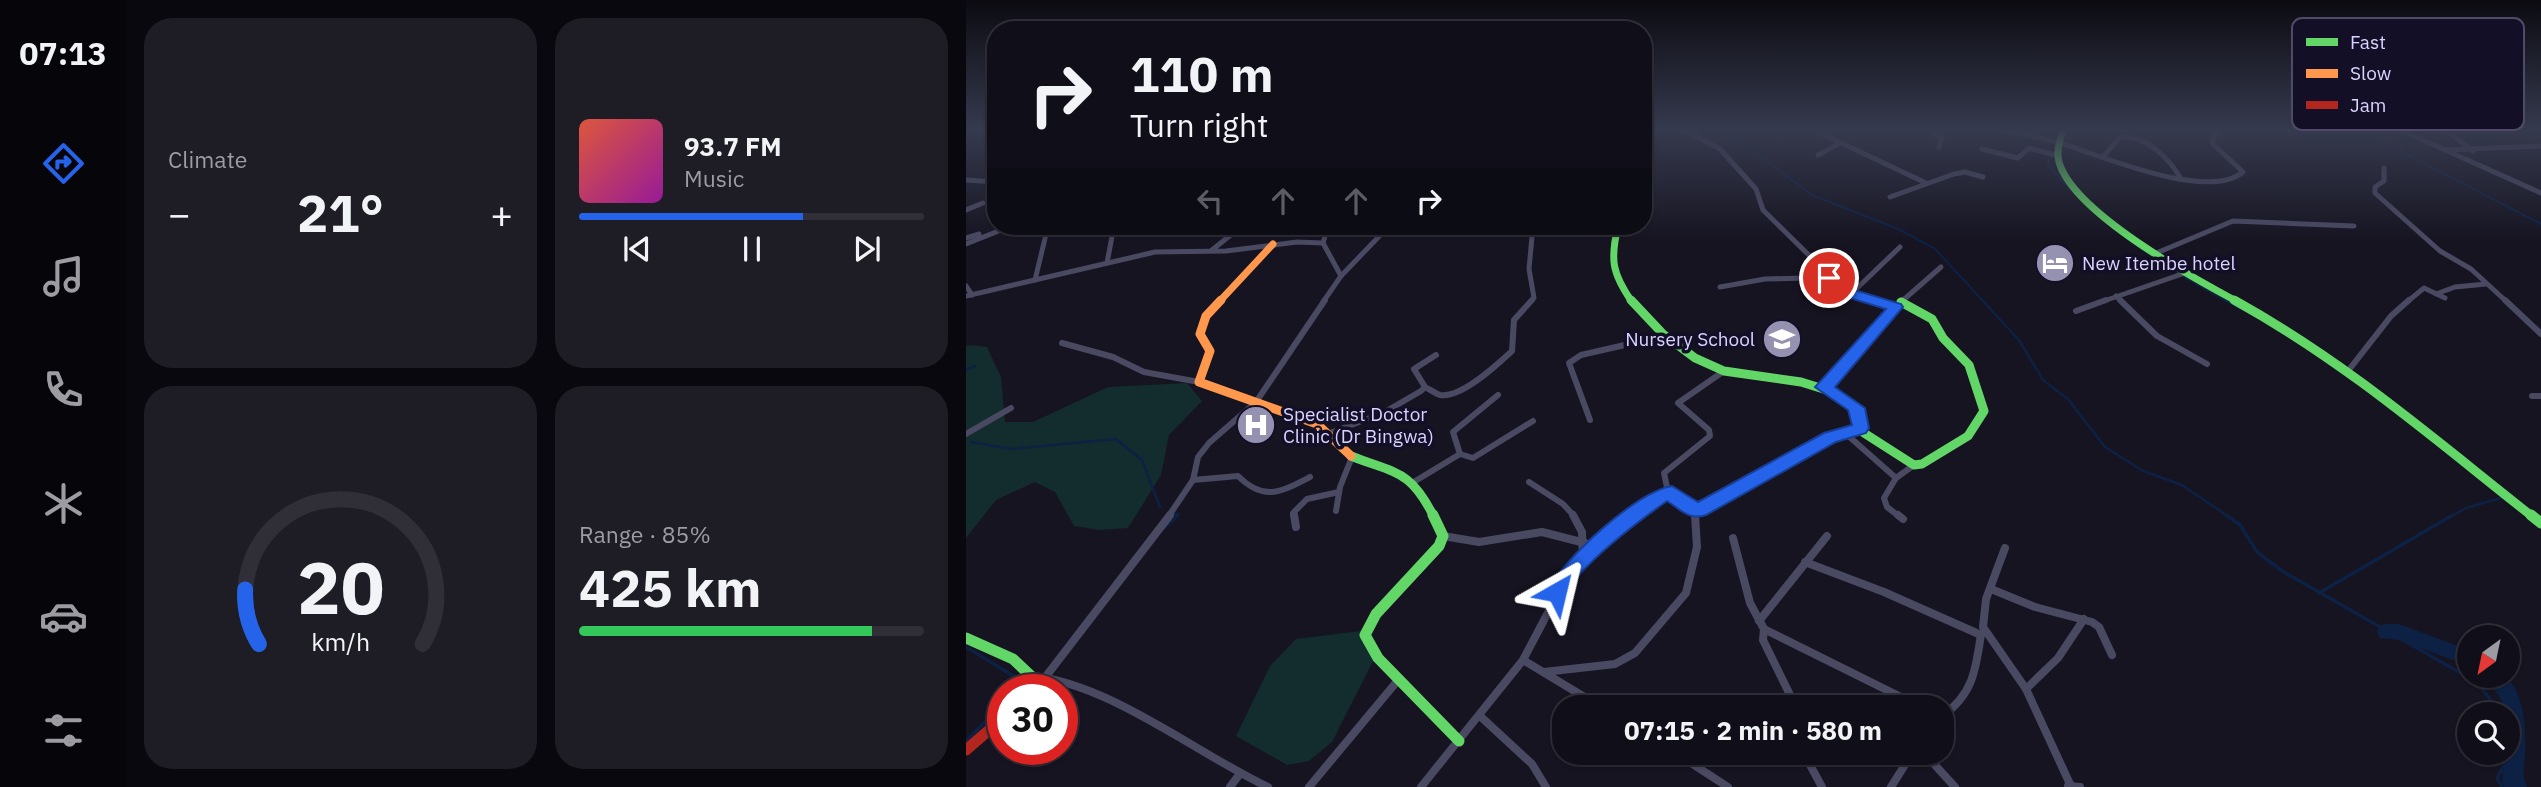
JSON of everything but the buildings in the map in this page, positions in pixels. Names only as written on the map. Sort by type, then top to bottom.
[{"type":"street","points":[[1737,168],[1756,189],[1763,210],[1825,271],[1832,288]]},
{"type":"street","points":[[1892,168],[1926,183]]},
{"type":"street","points":[[2060,168],[2086,200],[2152,255],[2274,323],[2348,371],[2541,523]]},
{"type":"street","points":[[2133,168],[2157,176],[2213,180],[2242,175],[2243,172],[2239,168]]},
{"type":"street","points":[[2174,168],[2181,179]]},
{"type":"street","points":[[2384,168],[2384,181],[2375,187],[2375,192],[2440,251],[2472,270],[2541,334]]},
{"type":"street","points":[[2482,168],[2541,193]]},
{"type":"street","points":[[1890,197],[1965,172],[1983,177]]},
{"type":"street","points":[[966,180],[987,181]]},
{"type":"street","points":[[966,210],[983,203]]},
{"type":"street","points":[[2152,255],[2233,221],[2354,226]]},
{"type":"street","points":[[966,239],[979,234]]},
{"type":"street","points":[[966,244],[988,235]]},
{"type":"street","points":[[1035,280],[1046,235]]},
{"type":"street","points":[[1107,263],[1112,235]]},
{"type":"street","points":[[1210,251],[1230,235]]},
{"type":"street","points":[[1323,243],[1325,235]]},
{"type":"street","points":[[1048,674],[1102,607],[1193,480],[1198,457],[1209,443],[1255,402],[1341,276],[1380,235]]},
{"type":"street","points":[[1436,355],[1414,369],[1425,387],[1441,395],[1452,393],[1491,369],[1512,351],[1514,320],[1534,298],[1530,269],[1532,235]]},
{"type":"street","points":[[1616,235],[1613,250],[1614,276],[1625,294],[1666,335],[1702,362],[1724,371],[1770,375],[1823,387],[1854,405],[1859,412],[1860,428]]},
{"type":"street","points":[[966,286],[969,296],[1155,252],[1323,243]]},
{"type":"street","points":[[1323,243],[1331,253],[1341,276]]},
{"type":"street","points":[[1199,382],[1210,351],[1200,334],[1206,316],[1273,244]]},
{"type":"street","points":[[1853,292],[1900,247]]},
{"type":"street","points":[[1823,387],[1839,374],[1898,304],[1941,267]]},
{"type":"street","points":[[2076,311],[2182,274]]},
{"type":"street","points":[[1720,287],[1795,277],[1812,279],[1832,288],[1898,304],[1932,319],[1943,338],[1969,365],[1984,411],[1978,425],[1968,436],[1929,460],[1914,465],[1896,478],[1884,502],[1903,519]]},
{"type":"street","points":[[2437,294],[2455,287],[2486,284]]},
{"type":"street","points":[[2348,371],[2403,304],[2424,288],[2445,298]]},
{"type":"street","points":[[2116,296],[2146,328],[2167,343],[2195,353],[2207,364]]},
{"type":"street","points":[[1590,420],[1569,363],[1593,352],[1666,335]]},
{"type":"street","points":[[1062,343],[1113,357],[1144,372],[1199,382],[1310,421],[1330,433],[1352,457],[1389,468],[1412,483],[1434,515],[1443,536],[1460,542],[1489,543],[1548,532],[1585,543]]},
{"type":"street","points":[[1695,511],[1668,492],[1664,473],[1668,467],[1705,443],[1710,436],[1709,430],[1678,403],[1681,398],[1702,388],[1724,371]]},
{"type":"street","points":[[1330,433],[1382,413],[1425,387]]},
{"type":"street","points":[[1460,454],[1453,432],[1498,396]]},
{"type":"street","points":[[2532,396],[2541,396]]},
{"type":"street","points":[[966,434],[1011,408]]},
{"type":"street","points":[[1412,483],[1460,454],[1472,458],[1533,421]]},
{"type":"street","points":[[1695,511],[1844,432],[1860,428],[1914,465]]},
{"type":"street","points":[[1844,432],[1896,478]]},
{"type":"street","points":[[1336,511],[1339,492],[1352,457]]},
{"type":"street","points":[[1193,480],[1238,476],[1251,489],[1281,492],[1310,477]]},
{"type":"street","points":[[1529,482],[1572,511],[1585,543],[1583,560]]},
{"type":"street","points":[[1296,527],[1293,513],[1302,503],[1318,494],[1339,492]]},
{"type":"street","points":[[1421,787],[1523,660],[1563,582],[1583,560],[1633,516],[1668,492]]},
{"type":"street","points":[[1544,672],[1615,664],[1635,653],[1686,593],[1696,547],[1695,511]]},
{"type":"street","points":[[1443,536],[1433,554],[1367,626],[1365,635],[1378,658],[1459,741]]},
{"type":"street","points":[[1759,621],[1827,537]]},
{"type":"street","points":[[1733,538],[1750,603],[1764,629],[1897,695]]},
{"type":"street","points":[[1954,708],[1965,700],[1970,690],[1984,609],[2005,548]]},
{"type":"street","points":[[1805,562],[1982,631],[2026,689],[2072,786]]},
{"type":"street","points":[[1991,589],[2035,607],[2084,619],[2099,627],[2112,656]]},
{"type":"street","points":[[2026,689],[2058,658],[2084,619]]},
{"type":"street","points":[[1764,629],[1763,640],[1790,695]]},
{"type":"street","points":[[966,638],[1013,659],[1029,674]]},
{"type":"street","points":[[1523,660],[1581,695]]},
{"type":"street","points":[[1309,787],[1399,680]]},
{"type":"street","points":[[1078,688],[1121,707],[1239,775],[1268,787]]},
{"type":"street","points":[[1480,716],[1532,764],[1546,787]]},
{"type":"street","points":[[966,750],[987,732]]},
{"type":"street","points":[[1694,765],[1728,787]]},
{"type":"street","points":[[1810,765],[1822,787]]},
{"type":"street","points":[[1891,787],[1905,765]]},
{"type":"street","points":[[1935,765],[1955,787]]},
{"type":"street","points":[[1230,787],[1239,775]]},
{"type":"green space","points":[[966,346],[987,347],[1001,377],[1005,422],[1033,422],[1108,387],[1187,383],[1202,401],[1169,435],[1161,475],[1128,528],[1099,530],[1074,526],[1055,492],[1035,482],[996,500],[966,538]]},
{"type":"green space","points":[[1361,631],[1374,659],[1332,742],[1309,761],[1287,765],[1236,736],[1270,666],[1296,639]]},
{"type":"waterway","points":[[1775,168],[1812,195],[1898,229],[1934,248],[1984,302]]},
{"type":"waterway","points":[[2051,168],[2109,225],[2178,273],[2228,302]]},
{"type":"waterway","points":[[2433,168],[2541,224]]},
{"type":"waterway","points":[[1982,300],[2019,340],[2043,380],[2068,399],[2105,447],[2143,471],[2182,485],[2229,517]]},
{"type":"waterway","points":[[2225,300],[2241,309]]},
{"type":"waterway","points":[[966,370],[975,366]]},
{"type":"waterway","points":[[2385,396],[2432,433]]},
{"type":"waterway","points":[[971,442],[1012,449],[1116,439],[1142,460],[1160,507]]},
{"type":"waterway","points":[[2450,517],[2466,508],[2504,497]]},
{"type":"waterway","points":[[1173,512],[1178,515]]},
{"type":"waterway","points":[[1164,528],[1178,515]]},
{"type":"waterway","points":[[2226,515],[2240,525],[2257,552],[2282,571],[2320,593]]},
{"type":"waterway","points":[[2320,593],[2453,515]]},
{"type":"waterway","points":[[2320,593],[2478,683],[2492,702]]},
{"type":"waterway","points":[[2386,632],[2399,632],[2457,654]]},
{"type":"waterway","points":[[966,647],[1010,674]]},
{"type":"waterway","points":[[2505,688],[2513,710],[2515,725],[2512,782],[2517,787]]},
{"type":"waterway","points":[[966,741],[987,720]]},
{"type":"waterway","points":[[2502,787],[2497,778],[2505,765]]},
{"type":"traffic: fast","points":[[2060,168],[2098,211],[2127,235],[2158,257],[2323,352],[2379,393],[2541,523]]},
{"type":"traffic: fast","points":[[1616,235],[1612,252],[1616,279],[1634,305],[1663,334],[1695,358],[1724,371],[1801,382],[1830,391],[1855,408],[1864,433],[1914,465],[1922,464],[1968,436],[1984,411],[1969,365],[1943,338],[1932,319],[1901,302]]},
{"type":"traffic: fast","points":[[1351,456],[1394,470],[1411,481],[1424,498],[1443,536],[1439,546],[1376,614],[1365,635],[1378,658],[1459,741]]},
{"type":"traffic: fast","points":[[966,638],[1013,659],[1029,674]]},
{"type":"traffic: slow","points":[[1273,244],[1206,316],[1200,334],[1210,351],[1199,382],[1317,424],[1351,456]]},
{"type":"traffic: jam","points":[[966,750],[987,732]]},
{"type":"place","name":"New Itembe hotel","points":[[2055,263]]},
{"type":"place","name":"Nursery School","points":[[1782,339]]},
{"type":"place","name":"Specialist Doctor Clinic (Dr Bingwa)","points":[[1256,425]]},
{"type":"route","points":[[1557,592],[1570,571],[1633,516],[1668,492],[1690,509],[1700,510],[1830,438],[1860,428],[1859,412],[1854,405],[1823,387],[1839,374],[1896,307],[1853,292],[1832,288],[1829,278]]}]
